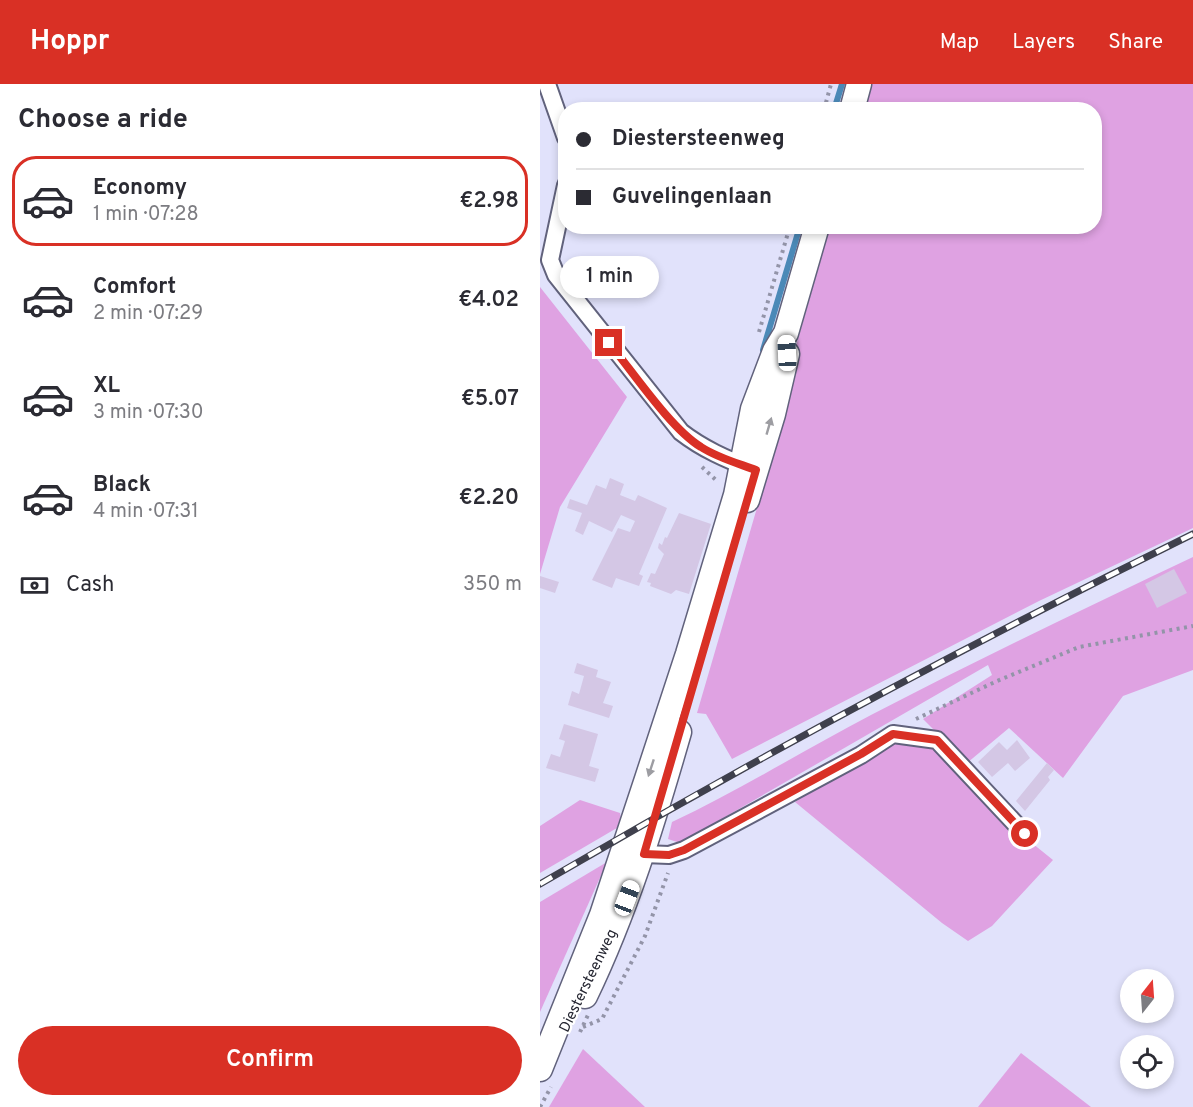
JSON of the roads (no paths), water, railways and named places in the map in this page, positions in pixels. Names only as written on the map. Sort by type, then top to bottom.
[{"type":"main road","points":[[854,102],[859,84]]},
{"type":"main road","name":"Diestersteenweg","points":[[540,1071],[602,915],[688,654],[736,495],[748,467],[787,353],[786,333],[815,234]]},
{"type":"main road","name":"Diestersteenweg","points":[[540,1071],[584,998],[648,855],[748,467]]},
{"type":"street","points":[[547,84],[558,111]]},
{"type":"street","points":[[558,222],[550,260],[556,275],[681,432],[700,447],[748,467]]},
{"type":"street","points":[[648,855],[675,853],[851,760],[893,734],[937,740],[1025,834]]},
{"type":"waterway","points":[[836,102],[842,84]]},
{"type":"waterway","points":[[763,350],[798,234]]},
{"type":"railway","points":[[540,884],[863,703],[1193,534]]}]
